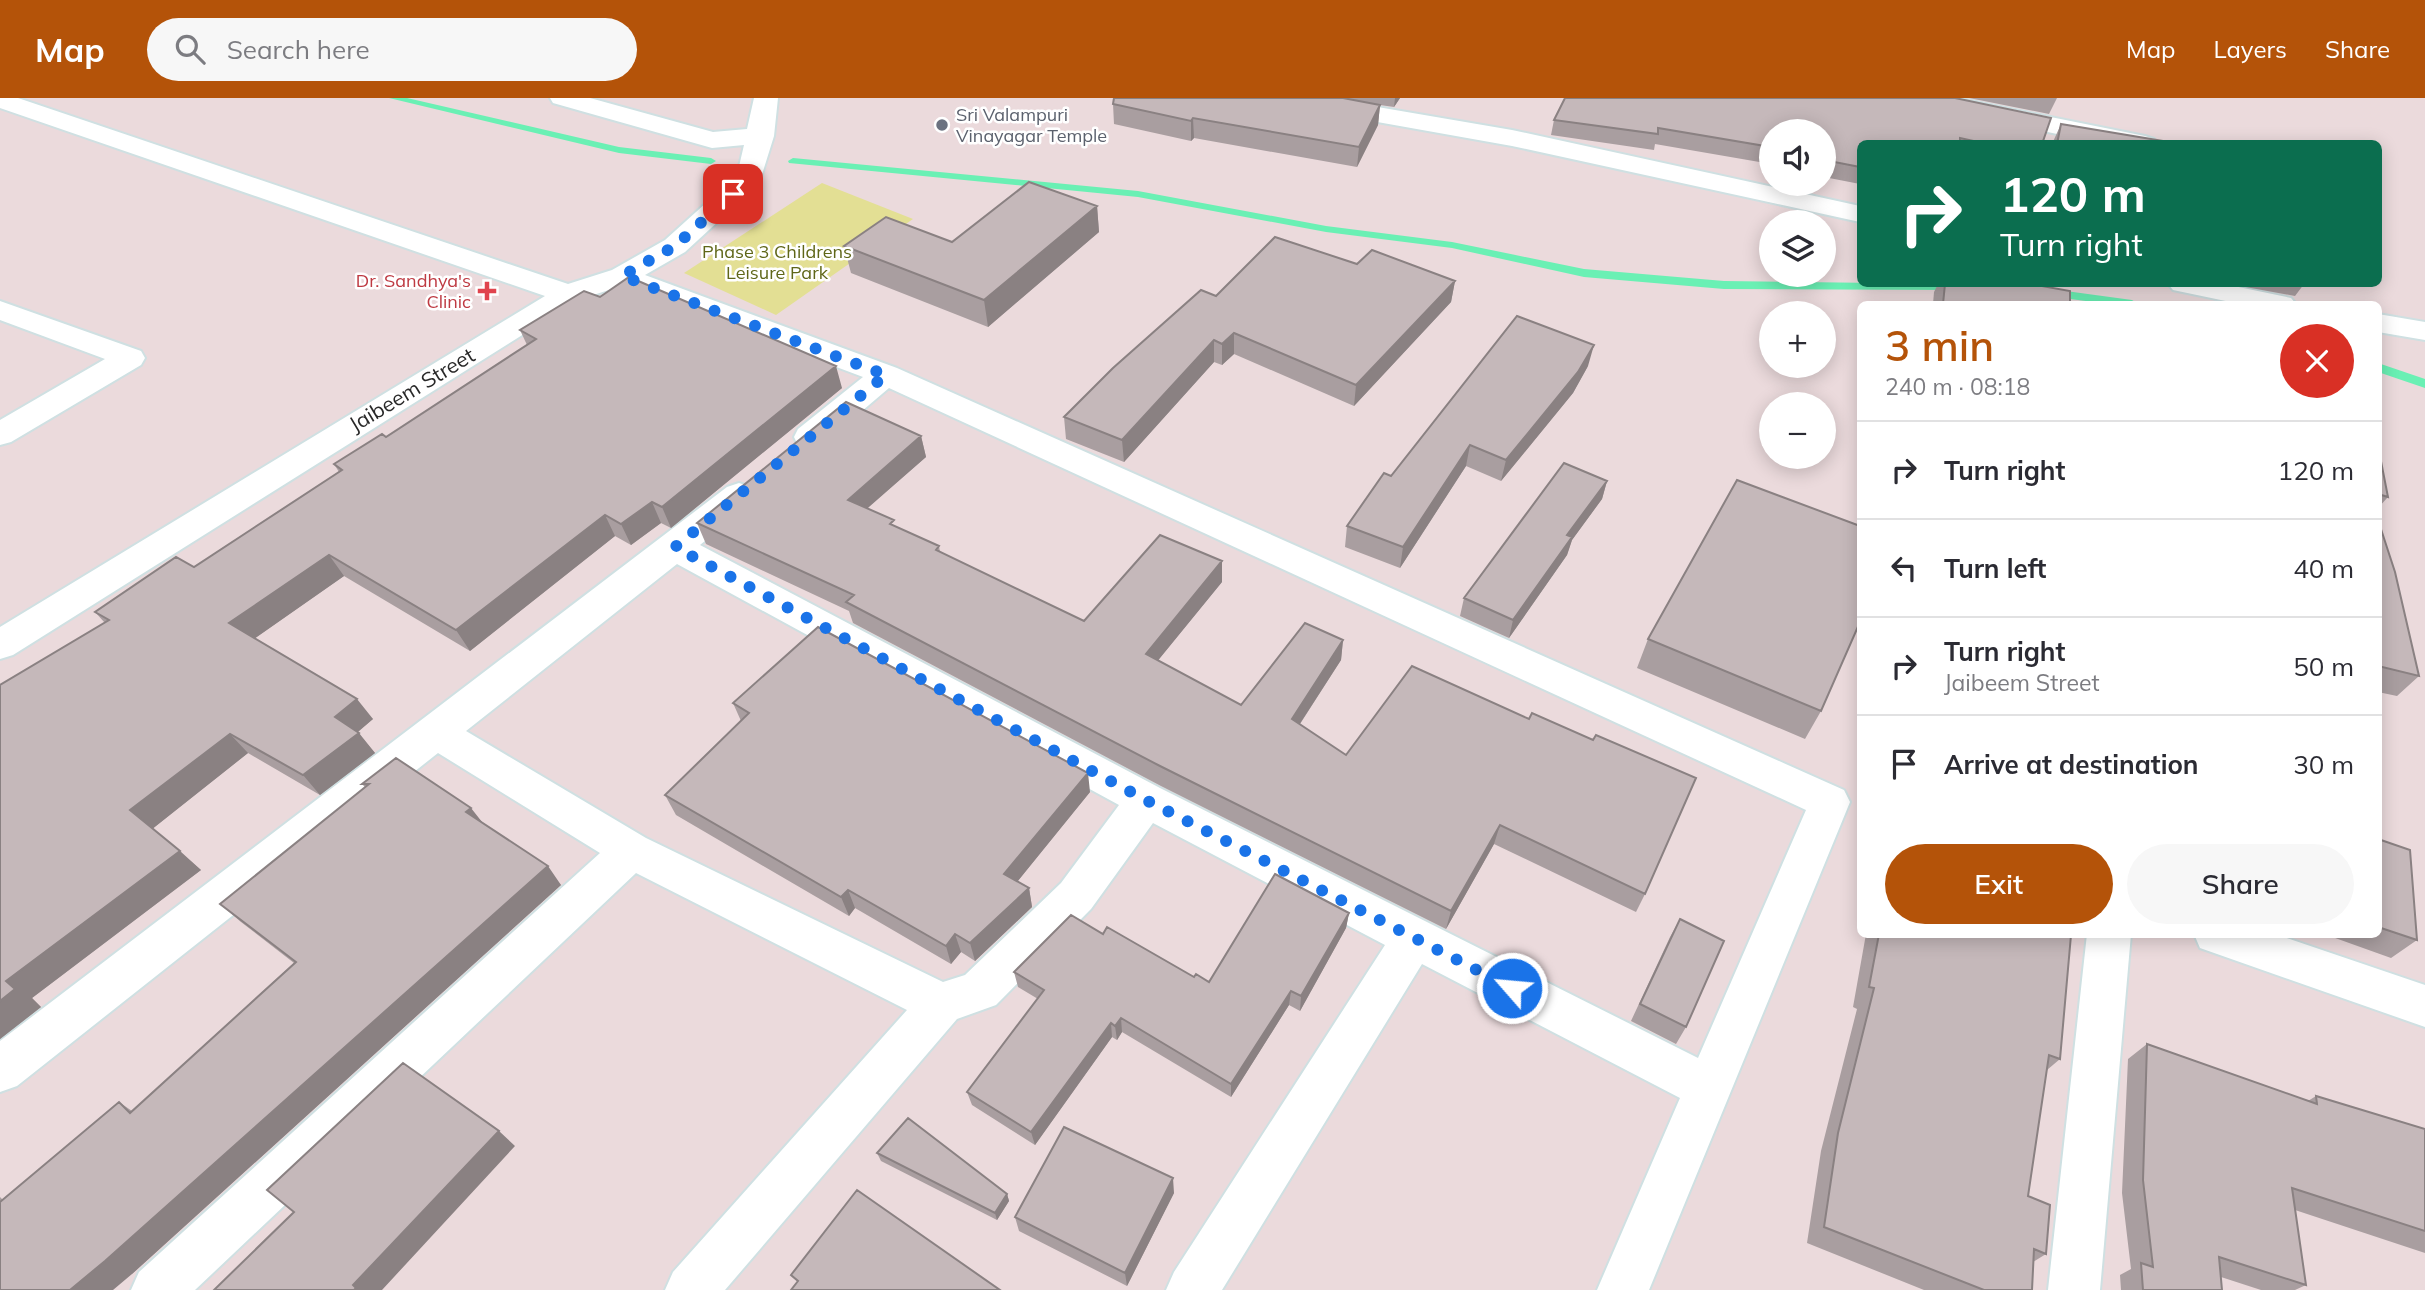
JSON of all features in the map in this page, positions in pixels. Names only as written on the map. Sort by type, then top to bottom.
[{"type":"street","points":[[562,98],[755,154],[766,98]]},
{"type":"street","points":[[1282,98],[1512,138],[1857,213]]},
{"type":"street","points":[[1919,98],[2125,140]]},
{"type":"street","points":[[0,100],[568,294]]},
{"type":"street","name":"Jaibeem Street","points":[[0,645],[568,294],[622,276],[675,246],[755,154]]},
{"type":"street","points":[[622,276],[886,375],[1845,808],[1709,1087],[1623,1290]]},
{"type":"street","points":[[2198,287],[2266,301]]},
{"type":"street","points":[[0,310],[130,358],[0,434]]},
{"type":"street","points":[[2382,324],[2425,331]]},
{"type":"street","points":[[0,1070],[675,547],[886,375]]},
{"type":"street","points":[[675,547],[1146,800],[1709,1087]]},
{"type":"street","points":[[435,732],[631,851],[941,1004]]},
{"type":"street","points":[[691,1290],[941,1004],[980,990],[1076,896],[1146,800]]},
{"type":"street","points":[[157,1290],[631,851]]},
{"type":"street","points":[[1192,1290],[1414,938]]},
{"type":"street","points":[[2074,1290],[2109,938]]},
{"type":"street","points":[[2228,938],[2425,1006]]},
{"type":"green space","name":"Phase 3 Childrens Leisure Park","points":[[822,183],[913,219],[776,315],[684,273]]},
{"type":"building","points":[[1114,98],[1343,98],[1380,105],[1359,147],[1193,118],[1191,121],[1113,104]]},
{"type":"building","points":[[1565,98],[1955,98],[2051,118],[2043,140],[1857,140],[1857,166],[1836,162],[1836,119],[1759,119],[1759,145],[1658,128],[1658,134],[1554,120]]},
{"type":"building","points":[[2061,124],[2157,140],[2058,140]]},
{"type":"building","points":[[1029,182],[1097,206],[984,300],[844,246],[886,217],[952,242]]},
{"type":"building","points":[[1275,237],[1357,264],[1372,250],[1455,281],[1356,385],[1234,333],[1222,344],[1214,340],[1122,440],[1064,417],[1113,368],[1201,290],[1216,296]]},
{"type":"building","points":[[629,277],[836,366],[662,507],[652,502],[621,524],[605,515],[456,630],[329,555],[229,623],[357,699],[335,717],[359,733],[303,775],[230,734],[130,810],[180,851],[6,981],[15,989],[0,1001],[0,685],[109,620],[95,612],[176,557],[194,567],[342,470],[334,464],[382,434],[386,437],[536,339],[520,330],[584,291],[600,297]]},
{"type":"building","points":[[1945,287],[2048,287],[2070,291],[2070,301],[1943,301]]},
{"type":"building","points":[[1517,316],[1594,345],[1578,372],[1506,460],[1470,445],[1403,547],[1347,526],[1384,473],[1391,476]]},
{"type":"building","points":[[846,402],[921,436],[848,500],[894,520],[890,524],[939,546],[936,550],[1084,621],[1160,535],[1222,561],[1146,654],[1241,705],[1305,623],[1343,640],[1292,719],[1346,755],[1412,666],[1529,719],[1532,713],[1593,740],[1596,735],[1696,778],[1645,894],[1500,825],[1451,911],[1160,766],[846,602],[854,595],[697,523]]},
{"type":"building","points":[[1564,463],[1607,481],[1567,535],[1572,537],[1513,620],[1464,598]]},
{"type":"building","points":[[2382,466],[2388,497],[2382,495]]},
{"type":"building","points":[[1737,480],[1857,525],[1857,629],[1821,711],[1648,639]]},
{"type":"building","points":[[2382,532],[2395,572],[2419,676],[2382,667]]},
{"type":"building","points":[[818,627],[1088,773],[1004,874],[1029,888],[970,943],[955,934],[946,946],[848,890],[841,897],[665,795],[749,713],[733,703]]},
{"type":"building","points":[[396,758],[471,808],[466,812],[548,866],[70,1290],[0,1290],[0,1202],[119,1102],[130,1113],[296,962],[220,904],[369,784],[362,784]]},
{"type":"building","points":[[2382,840],[2410,850],[2417,940],[2382,928]]},
{"type":"building","points":[[1275,874],[1349,913],[1301,996],[1291,991],[1231,1084],[1121,1018],[1115,1026],[1111,1023],[1031,1132],[967,1092],[1044,990],[1014,972],[1071,915],[1103,934],[1107,927],[1194,977],[1196,974],[1209,982]]},
{"type":"building","points":[[1680,919],[1724,941],[1686,1027],[1640,1004]]},
{"type":"building","points":[[1878,938],[2071,938],[2060,1059],[2049,1055],[2028,1196],[2050,1205],[2046,1254],[2034,1249],[2032,1290],[1984,1290],[1824,1227],[1838,1133],[1874,988],[1869,987]]},
{"type":"building","points":[[2147,1044],[2317,1104],[2316,1096],[2425,1129],[2425,1231],[2292,1188],[2306,1285],[2219,1257],[2222,1290],[2143,1290],[2141,1263],[2153,1267],[2143,1180]]},
{"type":"building","points":[[403,1063],[499,1131],[353,1285],[356,1288],[354,1290],[214,1290],[294,1212],[267,1190]]},
{"type":"building","points":[[908,1118],[1007,1194],[995,1213],[877,1153]]},
{"type":"building","points":[[1064,1127],[1173,1178],[1125,1273],[1015,1217]]},
{"type":"building","points":[[857,1190],[1000,1290],[791,1290],[798,1281],[791,1275]]},
{"type":"waterway","points":[[394,98],[619,150],[711,161]]},
{"type":"waterway","points":[[793,161],[1138,194],[1326,229],[1452,245],[1584,273],[1724,285],[1857,286]]},
{"type":"waterway","points":[[2051,293],[2110,301]]},
{"type":"waterway","points":[[2382,368],[2425,384]]},
{"type":"place","name":"Sri Valampuri Vinayagar Temple","points":[[942,125]]},
{"type":"place","name":"Dr. Sandhya's Clinic","points":[[487,291]]},
{"type":"route","points":[[733,194],[675,246],[622,276],[886,375],[675,547],[1146,800],[1512,988]]}]
